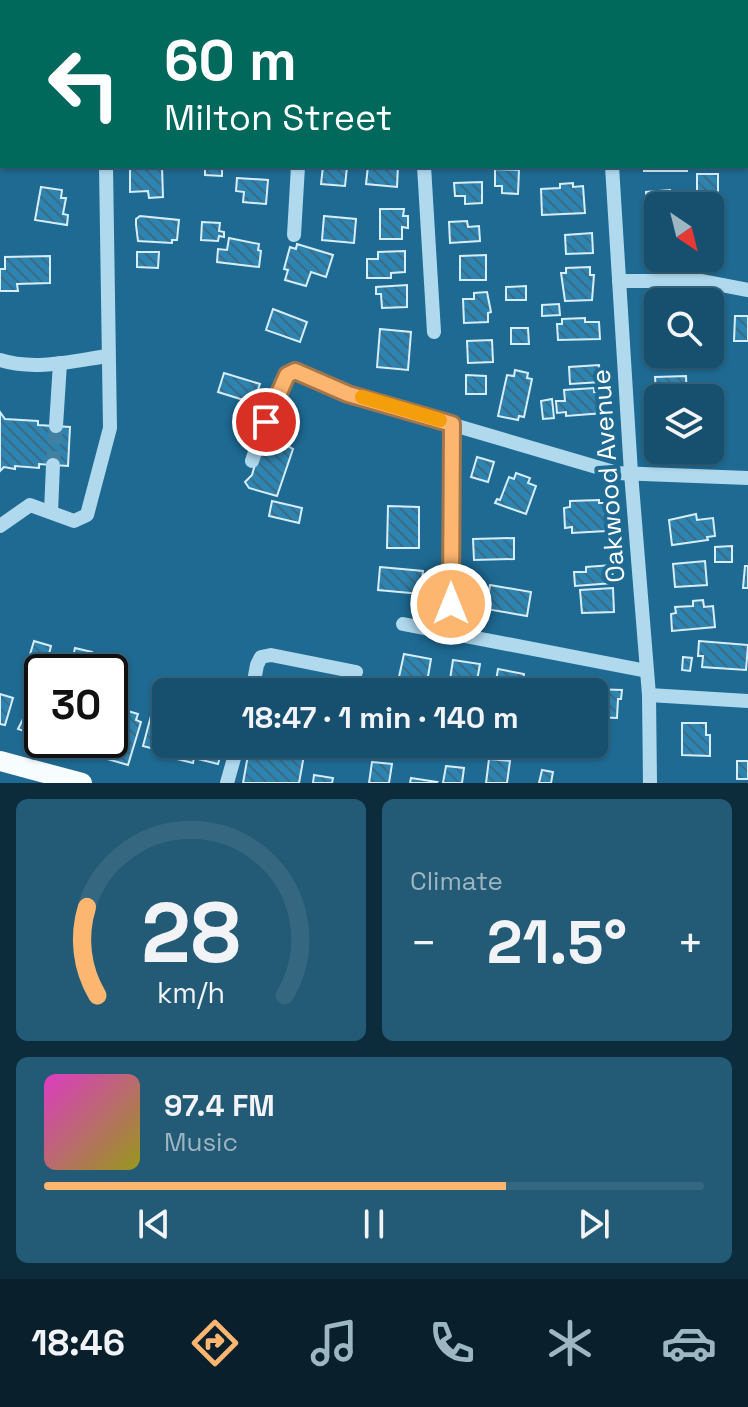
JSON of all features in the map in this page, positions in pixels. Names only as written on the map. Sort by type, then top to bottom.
[{"type":"main road","points":[[0,761],[82,783]]},
{"type":"street","points":[[0,526],[30,505],[74,521],[87,515],[110,428],[106,168]]},
{"type":"street","points":[[294,235],[298,168]]},
{"type":"street","points":[[424,168],[434,332]]},
{"type":"street","name":"Oakwood Avenue","points":[[612,168],[631,473],[649,695],[650,783]]},
{"type":"street","points":[[619,281],[701,281],[748,290]]},
{"type":"street","points":[[0,360],[11,364],[60,363],[107,351]]},
{"type":"street","points":[[56,426],[60,363]]},
{"type":"street","points":[[252,461],[287,375],[295,371],[348,394],[617,473],[748,478]]},
{"type":"street","points":[[450,634],[452,424]]},
{"type":"street","points":[[51,512],[53,465]]},
{"type":"street","points":[[403,624],[647,671]]},
{"type":"street","points":[[255,678],[261,657],[271,655],[356,672]]},
{"type":"street","points":[[649,695],[748,701]]},
{"type":"street","points":[[227,783],[234,758]]},
{"type":"building","points":[[130,168],[162,168],[163,197],[149,198],[148,191],[130,192]]},
{"type":"building","points":[[205,168],[222,168],[222,176],[205,175]]},
{"type":"building","points":[[323,168],[347,168],[345,186],[321,184]]},
{"type":"building","points":[[368,168],[398,168],[397,187],[366,184]]},
{"type":"building","points":[[644,168],[687,168],[687,171],[644,171]]},
{"type":"building","points":[[495,169],[519,170],[518,194],[502,193],[502,186],[495,186]]},
{"type":"building","points":[[697,174],[718,174],[718,192],[697,192]]},
{"type":"building","points":[[237,178],[268,180],[266,204],[243,202],[244,192],[236,191]]},
{"type":"building","points":[[482,182],[482,203],[465,204],[465,196],[455,196],[454,183]]},
{"type":"building","points":[[573,183],[573,187],[583,186],[585,213],[542,215],[541,189],[560,188],[560,184]]},
{"type":"building","points":[[41,187],[62,190],[61,198],[66,198],[63,214],[68,215],[67,225],[35,220]]},
{"type":"building","points":[[380,209],[404,209],[403,216],[408,216],[408,228],[402,227],[402,239],[380,239]]},
{"type":"building","points":[[140,216],[179,220],[177,240],[172,240],[172,243],[138,241],[136,219]]},
{"type":"building","points":[[324,216],[356,219],[354,243],[322,240]]},
{"type":"building","points":[[467,221],[468,227],[479,226],[480,241],[450,243],[449,222]]},
{"type":"building","points":[[202,222],[220,223],[219,231],[224,232],[224,237],[219,236],[218,241],[201,240]]},
{"type":"building","points":[[592,233],[593,253],[566,254],[565,235]]},
{"type":"building","points":[[229,238],[259,244],[259,267],[217,262],[218,249],[227,250]]},
{"type":"building","points":[[297,244],[333,255],[326,277],[311,272],[306,286],[285,280],[288,270],[284,269],[290,247],[296,249]]},
{"type":"building","points":[[405,251],[405,272],[391,273],[391,278],[367,278],[367,259],[378,259],[378,252]]},
{"type":"building","points":[[137,252],[159,252],[158,268],[137,267]]},
{"type":"building","points":[[486,255],[486,280],[460,280],[460,256]]},
{"type":"building","points":[[50,256],[50,283],[17,284],[18,291],[0,291],[0,269],[5,269],[5,257]]},
{"type":"building","points":[[590,267],[590,275],[594,275],[592,300],[565,301],[561,273],[566,273],[566,268]]},
{"type":"building","points":[[407,285],[407,307],[382,308],[381,294],[376,294],[376,287]]},
{"type":"building","points":[[526,286],[526,300],[506,300],[506,287]]},
{"type":"building","points":[[487,292],[491,312],[488,313],[488,322],[464,323],[463,299],[474,299],[474,293]]},
{"type":"building","points":[[559,304],[560,315],[542,316],[542,305]]},
{"type":"building","points":[[273,309],[307,322],[300,342],[266,330]]},
{"type":"building","points":[[735,316],[748,316],[748,341],[734,341]]},
{"type":"building","points":[[585,318],[585,322],[599,322],[600,339],[558,340],[557,324],[562,324],[562,319]]},
{"type":"building","points":[[511,328],[528,328],[529,344],[511,344]]},
{"type":"building","points":[[380,329],[411,332],[408,370],[377,367]]},
{"type":"building","points":[[492,340],[493,362],[468,363],[467,341]]},
{"type":"building","points":[[599,365],[601,382],[570,384],[569,367]]},
{"type":"building","points":[[515,370],[528,373],[527,378],[532,379],[524,417],[519,416],[518,420],[498,416],[507,375],[514,376]]},
{"type":"building","points":[[224,373],[260,384],[253,403],[218,392]]},
{"type":"building","points":[[466,375],[486,376],[486,394],[466,394]]},
{"type":"building","points":[[686,376],[686,384],[656,384],[655,377]]},
{"type":"building","points":[[594,388],[594,392],[602,391],[604,413],[566,416],[566,412],[557,413],[556,401],[565,401],[564,390]]},
{"type":"building","points":[[552,399],[554,418],[543,419],[541,401]]},
{"type":"building","points":[[0,412],[5,419],[70,427],[68,466],[39,464],[39,468],[15,466],[15,469],[4,467],[0,471]]},
{"type":"building","points":[[264,433],[285,440],[284,444],[293,449],[277,496],[249,488],[245,482],[252,475]]},
{"type":"building","points":[[477,457],[494,462],[488,482],[471,477]]},
{"type":"building","points":[[516,473],[530,478],[528,483],[536,486],[526,514],[495,503],[497,499],[500,500],[509,477],[514,479]]},
{"type":"building","points":[[599,500],[599,503],[604,503],[606,531],[572,533],[572,527],[565,528],[564,508],[570,507],[570,501]]},
{"type":"building","points":[[272,501],[302,508],[299,523],[269,516]]},
{"type":"building","points":[[388,506],[419,507],[419,548],[387,548]]},
{"type":"building","points":[[696,514],[697,520],[713,518],[715,536],[707,537],[708,540],[672,545],[669,520]]},
{"type":"building","points":[[514,538],[514,559],[474,560],[473,539]]},
{"type":"building","points":[[732,546],[732,562],[715,562],[715,547]]},
{"type":"building","points":[[705,561],[707,585],[675,587],[673,564]]},
{"type":"building","points":[[612,565],[613,583],[575,586],[574,572],[586,572],[586,567]]},
{"type":"building","points":[[745,566],[748,566],[748,588],[743,588]]},
{"type":"building","points":[[380,567],[423,571],[421,594],[378,590]]},
{"type":"building","points":[[490,585],[531,592],[527,616],[486,609]]},
{"type":"building","points":[[613,588],[614,612],[582,613],[580,590]]},
{"type":"building","points":[[703,600],[704,607],[713,606],[715,627],[672,631],[671,614],[676,613],[675,607],[693,606],[693,601]]},
{"type":"building","points":[[34,641],[51,646],[49,654],[30,654]]},
{"type":"building","points":[[699,641],[748,645],[746,670],[702,667],[703,656],[698,656]]},
{"type":"building","points":[[75,648],[92,652],[92,654],[74,654]]},
{"type":"building","points":[[404,654],[431,659],[428,678],[399,677]]},
{"type":"building","points":[[683,657],[692,658],[690,671],[682,670]]},
{"type":"building","points":[[453,660],[480,664],[478,678],[450,678]]},
{"type":"building","points":[[498,669],[524,674],[523,678],[496,678]]},
{"type":"building","points":[[608,690],[622,690],[617,718],[608,718]]},
{"type":"building","points":[[0,694],[13,698],[5,725],[0,724]]},
{"type":"building","points":[[128,711],[138,714],[136,720],[141,722],[128,765],[104,758],[128,758]]},
{"type":"building","points":[[152,712],[152,748],[143,746]]},
{"type":"building","points":[[24,717],[24,731],[18,729]]},
{"type":"building","points":[[682,723],[706,723],[706,735],[710,735],[710,756],[682,755]]},
{"type":"building","points":[[173,758],[194,758],[193,763]]},
{"type":"building","points":[[194,758],[220,758],[218,764]]},
{"type":"building","points":[[247,758],[303,758],[299,783],[243,783]]},
{"type":"building","points":[[489,759],[510,761],[507,783],[486,783]]},
{"type":"building","points":[[737,761],[748,761],[748,779],[737,779]]},
{"type":"building","points":[[372,762],[392,764],[389,783],[369,783]]},
{"type":"building","points":[[446,766],[464,768],[462,783],[443,783]]},
{"type":"building","points":[[542,770],[553,772],[551,783],[539,783]]},
{"type":"building","points":[[314,775],[333,778],[332,783],[313,783]]},
{"type":"building","points":[[411,778],[437,782],[410,783]]},
{"type":"tunnel","points":[[53,465],[56,426]]},
{"type":"slow traffic","points":[[362,397],[440,420]]},
{"type":"route","points":[[266,422],[287,375],[295,371],[348,394],[452,424],[451,604]]}]
